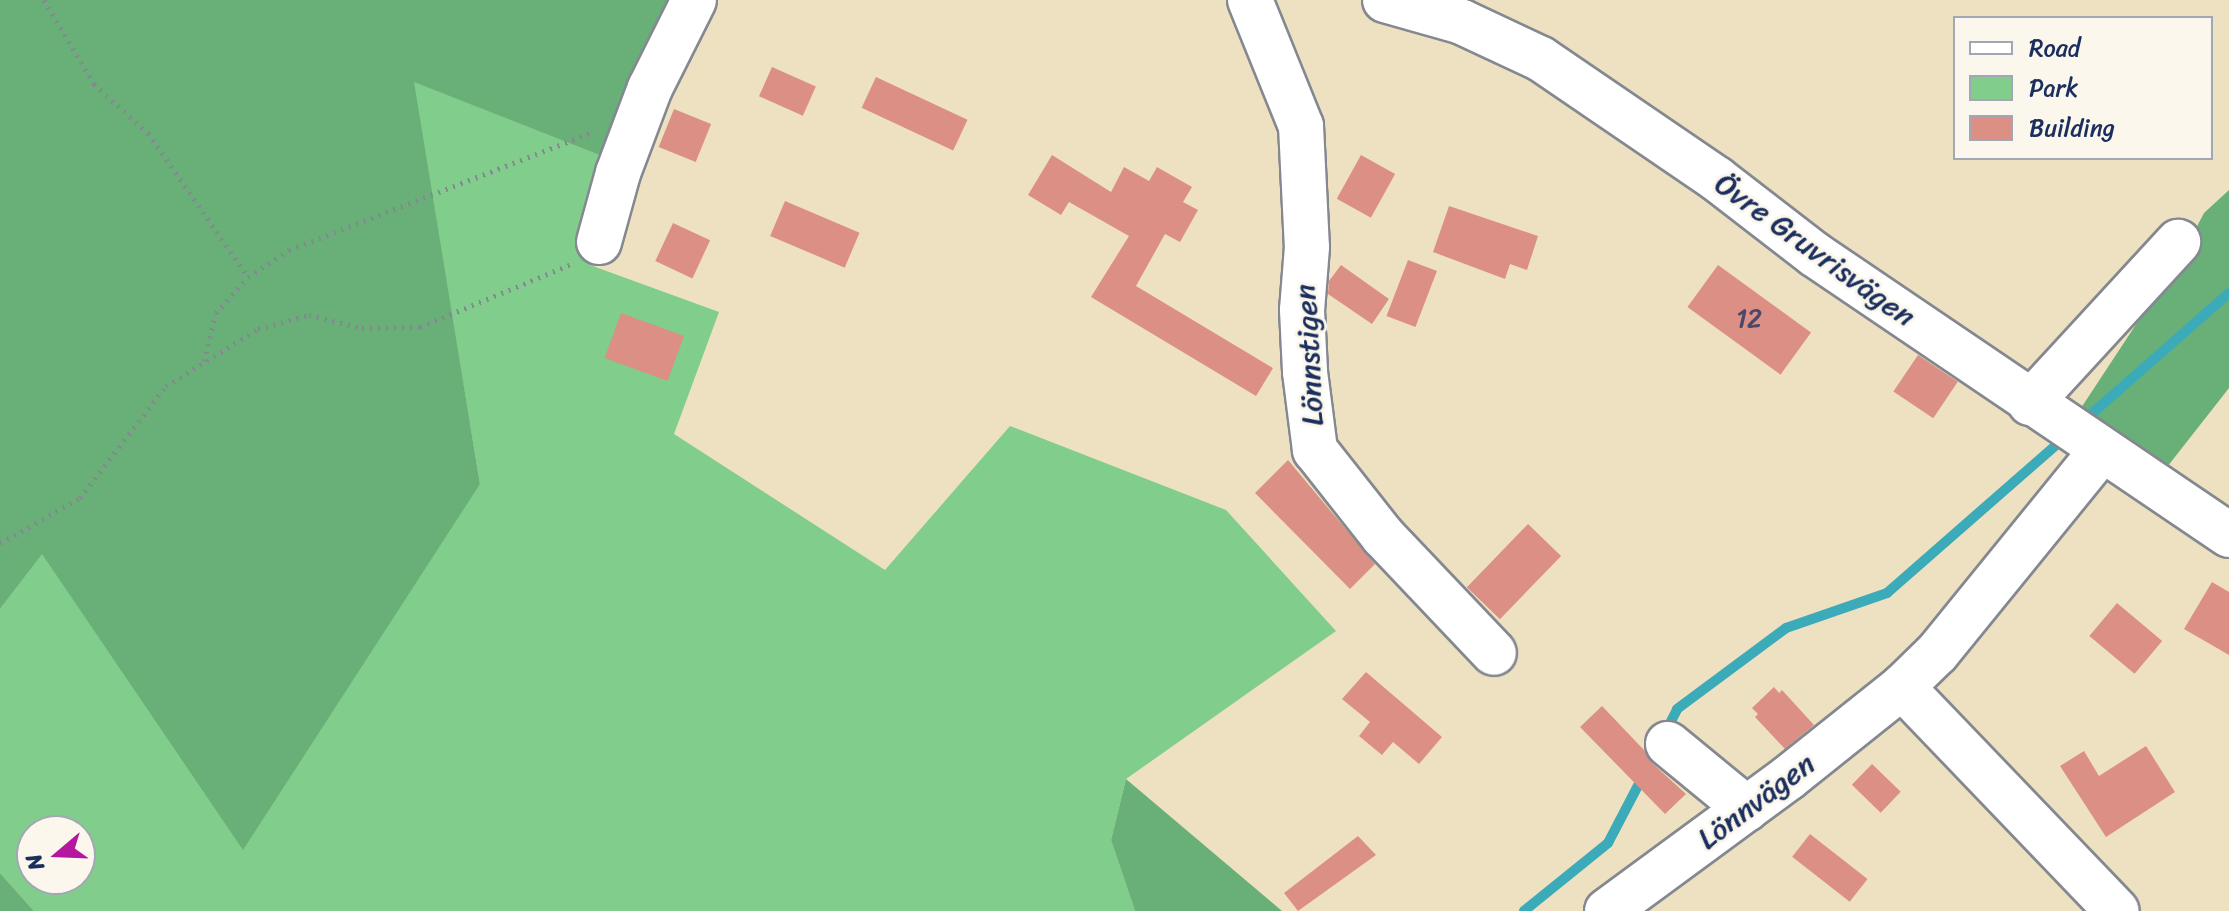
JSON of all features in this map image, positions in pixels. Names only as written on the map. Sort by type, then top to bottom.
[{"type":"street","points":[[599,242],[618,173],[650,88],[694,0]]},
{"type":"street","name":"Lönnstigen","points":[[1250,0],[1301,126],[1307,247],[1302,310],[1305,372],[1315,450],[1383,536],[1494,653]]},
{"type":"street","name":"Övre Gruvrisvägen","points":[[1385,0],[1462,22],[1541,59],[1635,120],[1814,254],[2068,429],[2229,535]]},
{"type":"street","name":"Lönnvägen","points":[[1607,911],[1747,809],[1902,687],[1947,641],[2178,242]]},
{"type":"street","points":[[1902,687],[2117,911]]},
{"type":"street","points":[[1668,744],[1747,809]]},
{"type":"path","points":[[44,0],[94,84],[148,133],[248,277]]},
{"type":"path","points":[[204,362],[216,313],[248,277],[289,250],[586,135],[597,127]]},
{"type":"path","points":[[0,543],[80,498],[166,386],[258,329],[309,315],[362,328],[420,327],[564,270]]},
{"type":"green space","points":[[0,0],[680,0],[622,164],[414,82],[480,484],[243,850],[42,554],[0,609]]},
{"type":"green space","points":[[413,81],[622,164],[590,265],[719,312],[674,434],[885,570],[1010,426],[1226,510],[1336,631],[1126,779],[1111,840],[1135,911],[34,911],[20,895],[96,895],[96,815],[16,815],[16,891],[0,873],[0,609],[42,553],[480,484]]},
{"type":"green space","points":[[2229,190],[2229,388],[2160,476],[2113,447],[2081,408],[2183,253],[2204,213]]},
{"type":"green space","points":[[1126,779],[1282,911],[1135,911],[1111,840]]},
{"type":"green space","points":[[0,873],[16,891],[16,895],[20,895],[34,911],[0,911]]},
{"type":"building","points":[[772,67],[816,87],[803,116],[759,96]]},
{"type":"building","points":[[876,77],[968,120],[953,150],[862,108]]},
{"type":"building","points":[[674,109],[711,124],[696,162],[659,147]]},
{"type":"building","points":[[1052,155],[1111,192],[1124,167],[1149,181],[1157,167],[1192,187],[1183,202],[1198,210],[1180,242],[1165,234],[1136,286],[1273,368],[1256,396],[1091,297],[1129,236],[1069,202],[1061,215],[1028,195]]},
{"type":"building","points":[[1361,155],[1395,174],[1371,218],[1337,199]]},
{"type":"building","points":[[785,201],[860,233],[845,268],[770,236]]},
{"type":"building","points":[[1449,206],[1538,236],[1527,270],[1510,264],[1505,279],[1433,252]]},
{"type":"building","points":[[673,223],[710,240],[692,278],[655,261]]},
{"type":"building","points":[[1408,260],[1437,271],[1415,327],[1386,316]]},
{"type":"building","points":[[1341,265],[1389,299],[1372,324],[1328,294],[1329,281]]},
{"type":"building","points":[[1718,265],[1811,333],[1780,375],[1687,307]]},
{"type":"building","points":[[621,313],[684,336],[668,381],[605,358]]},
{"type":"building","points":[[1918,355],[1958,382],[1933,418],[1893,391]]},
{"type":"building","points":[[1288,460],[1375,564],[1350,589],[1255,493]]},
{"type":"building","points":[[1528,524],[1561,556],[1500,619],[1467,587]]},
{"type":"building","points":[[2212,582],[2229,592],[2229,655],[2184,629]]},
{"type":"building","points":[[2117,603],[2162,641],[2135,674],[2089,636]]},
{"type":"building","points":[[1366,672],[1442,737],[1419,764],[1393,742],[1382,755],[1359,736],[1370,722],[1342,699]]},
{"type":"building","points":[[1774,687],[1779,693],[1782,690],[1814,725],[1785,749],[1755,717],[1758,714],[1752,708]]},
{"type":"building","points":[[1602,706],[1644,750],[1652,763],[1686,794],[1665,814],[1580,727]]},
{"type":"building","points":[[2146,746],[2175,792],[2106,837],[2060,766],[2084,751],[2099,776]]},
{"type":"building","points":[[1872,764],[1901,792],[1881,813],[1852,785]]},
{"type":"building","points":[[1810,834],[1868,879],[1850,902],[1792,857]]},
{"type":"building","points":[[1358,836],[1376,855],[1298,911],[1284,893]]},
{"type":"waterway","points":[[2080,424],[2229,293]]},
{"type":"waterway","points":[[1664,735],[1677,709],[1786,628],[1887,593],[2065,437]]},
{"type":"waterway","points":[[1524,911],[1608,843],[1644,774]]}]
